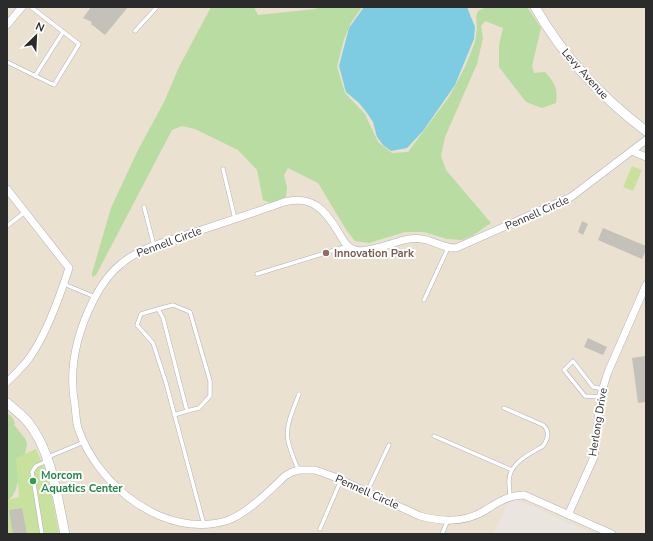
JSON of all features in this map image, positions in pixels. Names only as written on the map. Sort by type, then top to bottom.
[{"type":"street","points":[[7,24],[22,7]]},
{"type":"street","name":"Levy Avenue","points":[[535,7],[555,39],[585,76],[610,102],[646,131]]},
{"type":"street","name":"Pennell Circle","points":[[448,248],[460,247],[566,201],[646,140]]},
{"type":"street","points":[[632,151],[646,157]]},
{"type":"street","points":[[7,189],[69,268],[64,284],[36,347],[24,365],[7,382]]},
{"type":"street","name":"Pennell Circle","points":[[348,246],[323,210],[305,201],[298,200],[284,202],[154,246],[138,252],[117,267],[107,278],[95,298],[77,339],[73,363],[72,392],[78,426],[84,442],[102,473],[138,507],[158,519],[188,526],[218,524],[236,516],[252,505],[285,476],[292,472],[314,470],[341,480],[420,516],[430,519],[460,520],[476,515],[502,500],[510,497],[524,496],[612,534]]},
{"type":"street","points":[[348,246],[356,251],[365,251],[416,238],[426,239],[448,248]]},
{"type":"street","name":"Herlong Drive","points":[[568,515],[594,457],[601,397],[608,372],[646,284]]},
{"type":"street","points":[[7,403],[28,423],[47,459],[54,481],[64,534]]},
{"type":"lane","points":[[7,62],[54,85],[79,44],[31,7]]},
{"type":"lane","points":[[135,32],[156,7]]},
{"type":"lane","points":[[35,76],[63,32]]},
{"type":"lane","points":[[223,169],[235,219]]},
{"type":"lane","points":[[144,207],[154,246]]},
{"type":"lane","points":[[7,226],[25,212]]},
{"type":"lane","points":[[257,274],[348,246]]},
{"type":"lane","points":[[424,300],[448,248]]},
{"type":"lane","points":[[64,284],[95,298]]},
{"type":"lane","points":[[174,415],[199,408],[210,396],[210,381],[190,312],[173,305],[140,314],[137,325],[153,343],[204,526]]},
{"type":"lane","points":[[158,309],[164,318],[188,411]]},
{"type":"lane","points":[[601,397],[585,396],[564,370],[573,361],[593,387],[603,389]]},
{"type":"lane","points":[[299,394],[288,421],[286,432],[288,446],[299,471]]},
{"type":"lane","points":[[504,408],[543,426],[546,428],[548,434],[543,446],[517,463],[512,470],[509,480],[510,497]]},
{"type":"lane","points":[[434,436],[512,470]]},
{"type":"lane","points":[[42,534],[32,472],[36,466],[47,459],[84,442]]},
{"type":"lane","points":[[367,492],[389,445]]},
{"type":"lane","points":[[320,529],[341,480]]},
{"type":"lane","points":[[442,534],[448,520]]},
{"type":"shaded area","name":"Innovation Park","points":[[7,7],[646,7],[646,534],[594,534],[516,499],[508,502],[493,534],[7,534]]},
{"type":"green space","points":[[211,7],[254,7],[258,15],[315,9],[318,7],[362,7],[351,23],[344,39],[337,67],[345,93],[365,114],[378,142],[392,153],[408,152],[449,97],[465,67],[475,42],[477,28],[476,16],[478,11],[486,7],[527,7],[541,28],[532,66],[534,73],[545,72],[551,79],[557,93],[556,103],[542,108],[526,102],[499,67],[499,45],[503,28],[485,21],[481,26],[483,38],[477,64],[445,137],[441,156],[446,170],[491,223],[472,236],[462,240],[447,239],[424,232],[405,232],[369,243],[355,241],[347,231],[318,183],[288,168],[284,175],[287,187],[286,197],[270,203],[263,200],[257,170],[238,150],[195,129],[182,126],[172,130],[96,275],[92,277],[111,208],[137,152],[164,102],[179,67]]},
{"type":"green space","points":[[632,166],[642,170],[633,191],[623,187]]},
{"type":"green space","points":[[7,413],[12,417],[15,423],[14,426],[26,440],[27,445],[16,489],[8,501]]},
{"type":"green space","name":"Morcom Aquatics Center","points":[[36,449],[45,469],[59,534],[7,534],[7,500],[19,497],[16,458]]},
{"type":"water","points":[[364,7],[467,7],[475,27],[474,39],[455,85],[423,131],[407,148],[391,151],[383,145],[377,137],[373,122],[367,113],[359,103],[346,92],[339,66],[349,28]]},
{"type":"building","points":[[91,7],[128,7],[105,35],[91,24],[92,22],[83,18]]},
{"type":"building","points":[[582,221],[588,224],[583,235],[578,232]]},
{"type":"building","points":[[603,228],[646,246],[642,259],[598,240]]},
{"type":"building","points":[[588,338],[607,347],[603,355],[584,347]]},
{"type":"building","points":[[645,356],[646,402],[638,403],[632,358]]},
{"type":"building","points":[[22,508],[27,534],[13,534],[9,510]]},
{"type":"place","name":"Innovation Park","points":[[326,253]]},
{"type":"place","name":"Morcom Aquatics Center","points":[[33,481]]}]
